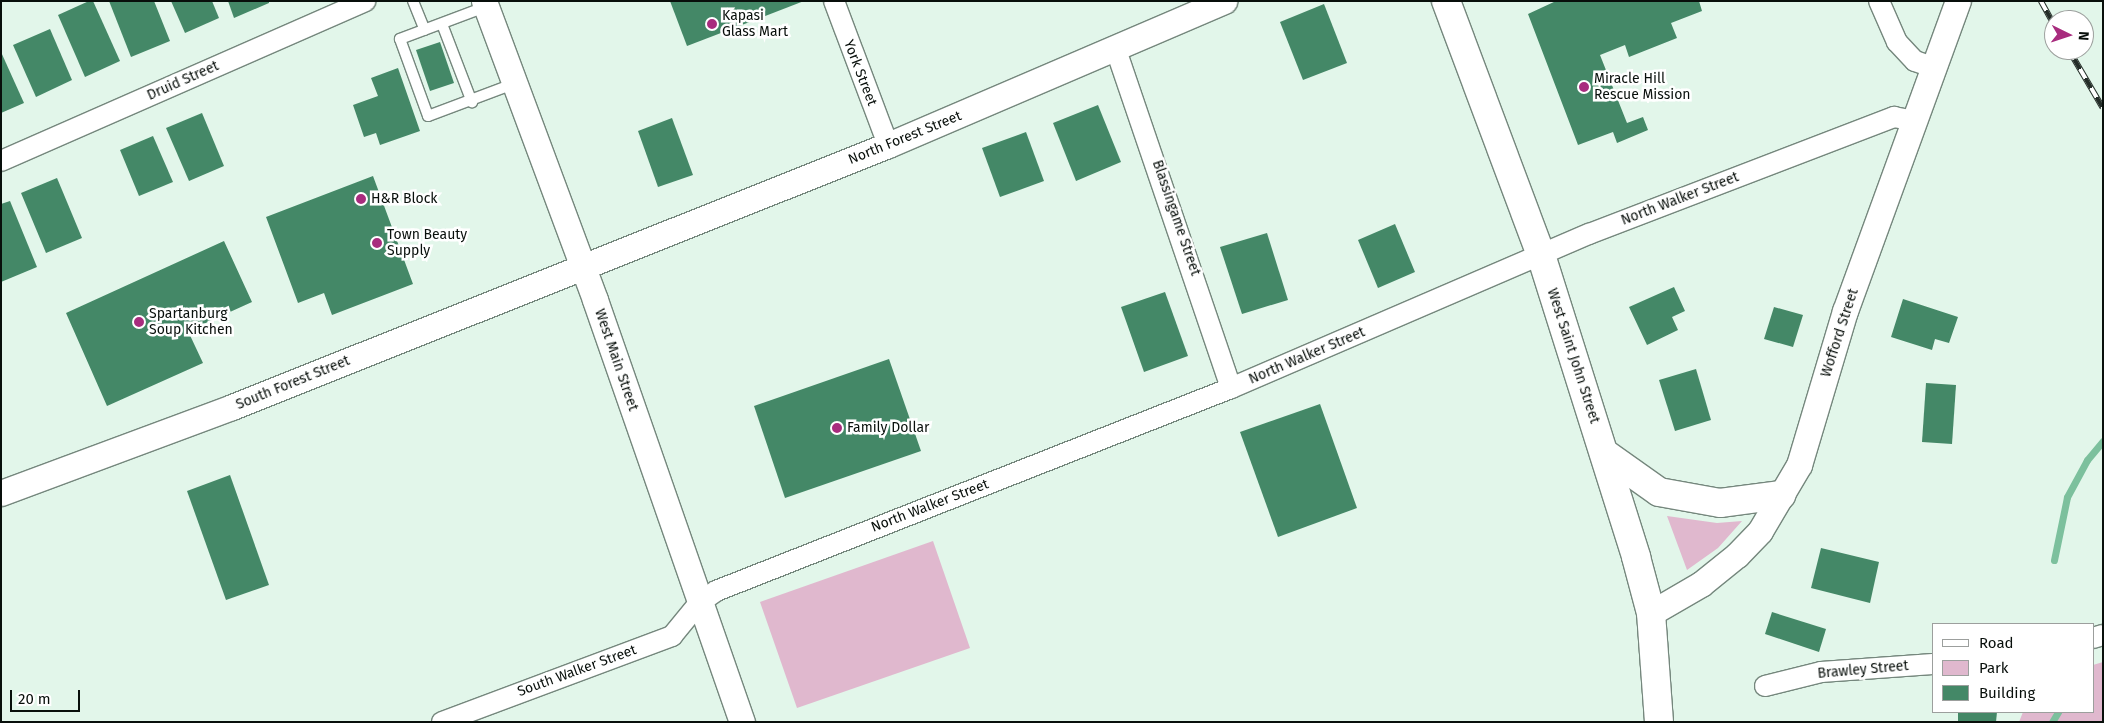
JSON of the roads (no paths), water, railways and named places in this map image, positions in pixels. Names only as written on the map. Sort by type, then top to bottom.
[{"type":"main road","name":"West Saint John Street","points":[[1446,1],[1540,255],[1604,453],[1650,613],[1659,722]]},
{"type":"main road","points":[[1604,453],[1659,492],[1720,502],[1781,495]]},
{"type":"street","name":"Druid Street","points":[[1,161],[366,1]]},
{"type":"street","name":"York Street","points":[[834,1],[888,145]]},
{"type":"street","name":"North Forest Street","points":[[582,265],[888,145],[1116,50],[1224,1]]},
{"type":"street","points":[[1879,1],[1897,42],[1915,61],[1935,68]]},
{"type":"street","name":"Wofford Street","points":[[1650,613],[1701,584],[1737,555],[1760,531],[1799,465],[1845,311],[1958,1]]},
{"type":"street","name":"West Main Street","points":[[485,4],[513,84],[582,265],[742,722]]},
{"type":"street","name":"Blassingame Street","points":[[1116,50],[1231,388]]},
{"type":"street","name":"North Walker Street","points":[[699,603],[716,591],[1231,388],[1540,255],[1894,117],[1915,121]]},
{"type":"street","name":"South Forest Street","points":[[1,493],[232,407],[582,265]]},
{"type":"street","name":"South Walker Street","points":[[442,722],[672,636],[699,603]]},
{"type":"street","name":"Brawley Street","points":[[1764,686],[1821,672],[1932,664]]},
{"type":"lane","points":[[413,1],[425,30]]},
{"type":"lane","points":[[485,4],[442,24],[400,39],[428,116],[472,102],[513,84]]},
{"type":"lane","points":[[442,24],[472,102]]},
{"type":"waterway","points":[[2054,560],[2067,497],[2087,460],[2103,441]]},
{"type":"waterway","points":[[2052,722],[2057,713]]},
{"type":"railway","points":[[2041,1],[2046,10]]},
{"type":"railway","points":[[2075,60],[2103,108]]},
{"type":"place","name":"Kapasi Glass Mart","points":[[712,24]]},
{"type":"place","name":"Miracle Hill Rescue Mission","points":[[1584,87]]},
{"type":"place","name":"H&R Block","points":[[361,199]]},
{"type":"place","name":"Town Beauty Supply","points":[[377,243]]},
{"type":"place","name":"Spartanburg Soup Kitchen","points":[[139,322]]},
{"type":"place","name":"Family Dollar","points":[[837,428]]}]
